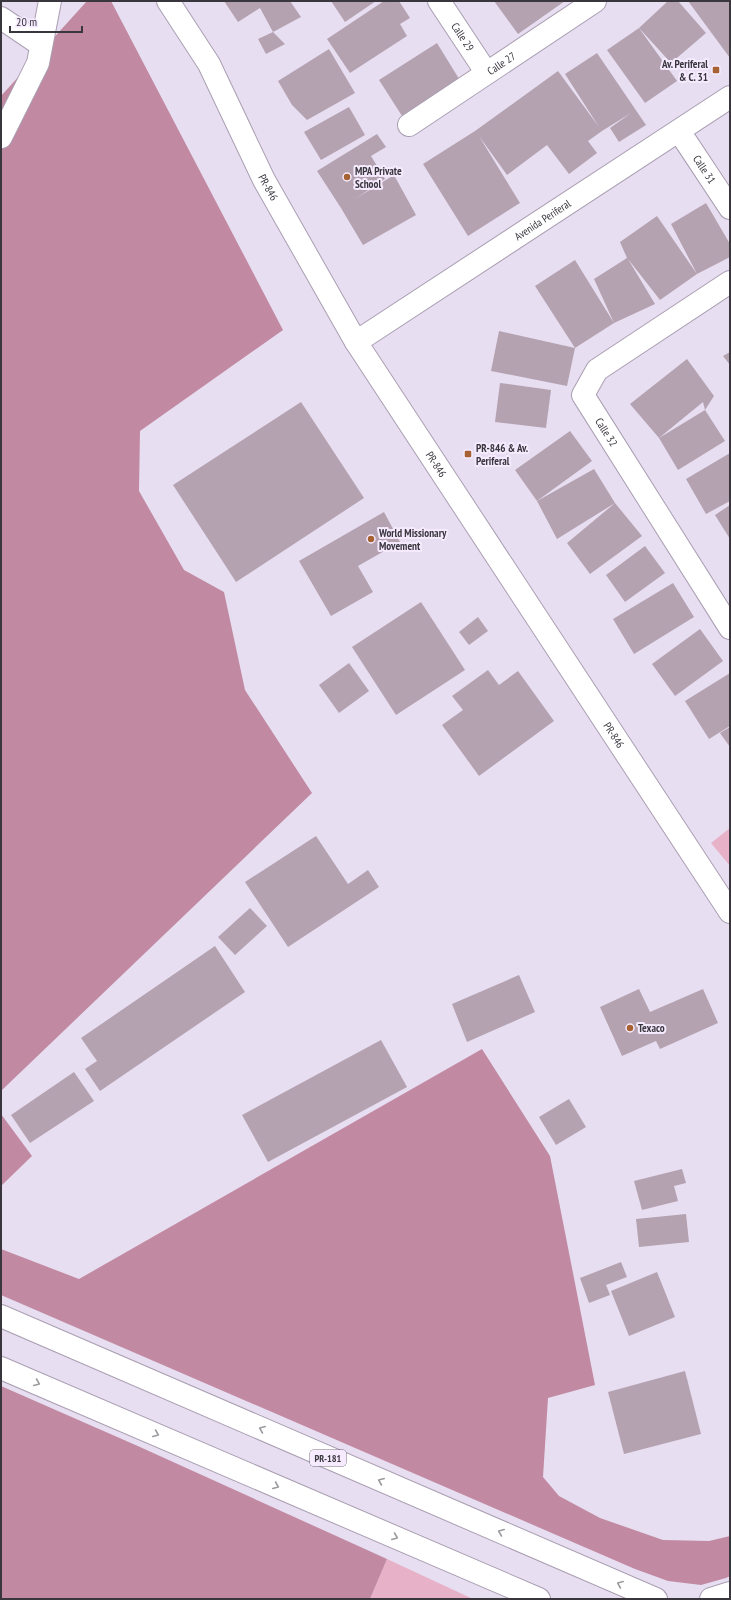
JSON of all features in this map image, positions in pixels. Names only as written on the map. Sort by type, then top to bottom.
[{"type":"street","points":[[1,137],[38,63],[50,1]]},
{"type":"street","name":"PR-846","points":[[168,1],[209,64],[264,180],[356,342],[730,912]]},
{"type":"street","name":"Calle 29","points":[[439,1],[486,72]]},
{"type":"street","name":"Calle 27","points":[[409,126],[486,72],[595,1]]},
{"type":"street","points":[[1,18],[41,45]]},
{"type":"street","name":"Avenida Periferal","points":[[356,342],[730,97]]},
{"type":"street","name":"Calle 31","points":[[679,131],[730,208]]},
{"type":"street","name":"Calle 32","points":[[730,282],[597,370],[583,395],[730,628]]},
{"type":"street","name":"PR-181","points":[[1,1316],[656,1599]]},
{"type":"street","points":[[1,1368],[539,1599]]},
{"type":"street","points":[[711,1599],[730,1593]]},
{"type":"shaded area","points":[[87,1],[111,1],[283,330],[140,431],[139,491],[184,570],[224,592],[245,690],[312,793],[1,1091],[1,96]]},
{"type":"shaded area","points":[[730,828],[730,866],[711,843]]},
{"type":"shaded area","points":[[482,1049],[550,1156],[595,1385],[548,1398],[543,1477],[559,1496],[600,1518],[663,1540],[709,1541],[730,1536],[730,1576],[726,1578],[701,1585],[668,1581],[635,1569],[1,1295],[1,1249],[79,1279]]},
{"type":"shaded area","points":[[1,1114],[32,1156],[1,1186]]},
{"type":"shaded area","points":[[1,1386],[387,1559],[370,1599],[1,1599]]},
{"type":"shaded area","points":[[387,1559],[473,1599],[370,1599]]},
{"type":"building","points":[[224,1],[290,1],[301,17],[273,32],[260,8],[238,22]]},
{"type":"building","points":[[331,1],[376,1],[345,22]]},
{"type":"building","points":[[384,1],[399,1],[410,18],[400,24],[407,36],[350,73],[327,39]]},
{"type":"building","points":[[494,1],[565,1],[518,34]]},
{"type":"building","points":[[668,1],[678,1],[706,33],[671,63],[639,28]]},
{"type":"building","points":[[688,1],[730,1],[730,58]]},
{"type":"building","points":[[639,28],[677,81],[645,103],[607,50]]},
{"type":"building","points":[[273,32],[285,44],[266,54],[258,39]]},
{"type":"building","points":[[437,43],[464,87],[404,119],[379,80]]},
{"type":"building","points":[[329,49],[355,93],[307,120],[292,105],[278,81]]},
{"type":"building","points":[[597,53],[646,125],[619,142],[610,128],[631,113],[602,131],[588,141],[597,153],[569,174],[547,145],[507,175],[479,136],[520,203],[468,236],[423,164],[475,131],[558,71],[599,127],[565,74]]},
{"type":"building","points":[[349,107],[365,135],[321,160],[304,132]]},
{"type":"building","points":[[377,134],[386,147],[371,156],[385,179],[355,199],[394,175],[416,215],[363,245],[317,171]]},
{"type":"building","points":[[706,203],[730,244],[730,257],[697,274],[671,224]]},
{"type":"building","points":[[657,216],[697,274],[660,300],[628,259],[655,304],[614,323],[594,279],[627,258],[620,242]]},
{"type":"building","points":[[575,260],[614,323],[575,348],[535,286]]},
{"type":"building","points":[[499,331],[575,348],[567,386],[491,371]]},
{"type":"building","points":[[730,352],[730,365],[723,356]]},
{"type":"building","points":[[687,359],[714,396],[705,410],[703,402],[659,438],[630,404]]},
{"type":"building","points":[[500,383],[551,390],[546,428],[495,422]]},
{"type":"building","points":[[301,402],[364,498],[236,582],[173,485]]},
{"type":"building","points":[[705,410],[725,441],[678,470],[659,438]]},
{"type":"building","points":[[570,431],[592,461],[537,501],[515,470]]},
{"type":"building","points":[[730,453],[730,501],[706,514],[686,479]]},
{"type":"building","points":[[594,469],[615,503],[557,539],[537,501]]},
{"type":"building","points":[[615,503],[642,536],[590,574],[567,543]]},
{"type":"building","points":[[730,505],[730,539],[715,515]]},
{"type":"building","points":[[384,512],[400,542],[358,566],[373,592],[331,616],[299,561]]},
{"type":"building","points":[[645,546],[665,573],[625,602],[606,575]]},
{"type":"building","points":[[673,583],[694,617],[634,654],[613,619]]},
{"type":"building","points":[[421,602],[465,670],[396,715],[352,647]]},
{"type":"building","points":[[478,617],[488,631],[469,645],[459,632]]},
{"type":"building","points":[[700,629],[723,661],[675,696],[652,664]]},
{"type":"building","points":[[349,663],[369,691],[339,713],[319,685]]},
{"type":"building","points":[[488,670],[499,685],[518,671],[554,721],[479,776],[442,725],[463,710],[452,696]]},
{"type":"building","points":[[730,673],[730,726],[709,739],[685,701]]},
{"type":"building","points":[[730,727],[730,747],[720,733]]},
{"type":"building","points":[[316,836],[348,884],[368,870],[379,887],[288,947],[245,882]]},
{"type":"building","points":[[250,908],[267,926],[235,955],[218,937]]},
{"type":"building","points":[[215,946],[245,992],[100,1091],[85,1069],[97,1061],[81,1038]]},
{"type":"building","points":[[519,975],[535,1012],[467,1042],[452,1004]]},
{"type":"building","points":[[639,989],[650,1012],[703,989],[718,1023],[660,1049],[656,1041],[622,1056],[600,1007]]},
{"type":"building","points":[[381,1040],[407,1087],[268,1162],[242,1115]]},
{"type":"building","points":[[74,1072],[94,1101],[30,1143],[11,1115]]},
{"type":"building","points":[[569,1099],[586,1127],[556,1145],[539,1117]]},
{"type":"building","points":[[682,1169],[686,1183],[674,1186],[678,1201],[642,1210],[634,1181]]},
{"type":"building","points":[[686,1214],[689,1242],[639,1247],[636,1219]]},
{"type":"building","points":[[621,1262],[627,1277],[606,1285],[610,1295],[589,1303],[580,1278]]},
{"type":"building","points":[[657,1272],[675,1317],[629,1336],[611,1291]]},
{"type":"building","points":[[685,1371],[701,1434],[624,1454],[608,1392]]},
{"type":"place","name":"Av. Periferal & C. 31","points":[[716,70]]},
{"type":"place","name":"MPA Private School","points":[[347,177]]},
{"type":"place","name":"PR-846 & Av. Periferal","points":[[468,454]]},
{"type":"place","name":"World Missionary Movement","points":[[371,539]]},
{"type":"place","name":"Texaco","points":[[630,1028]]}]
